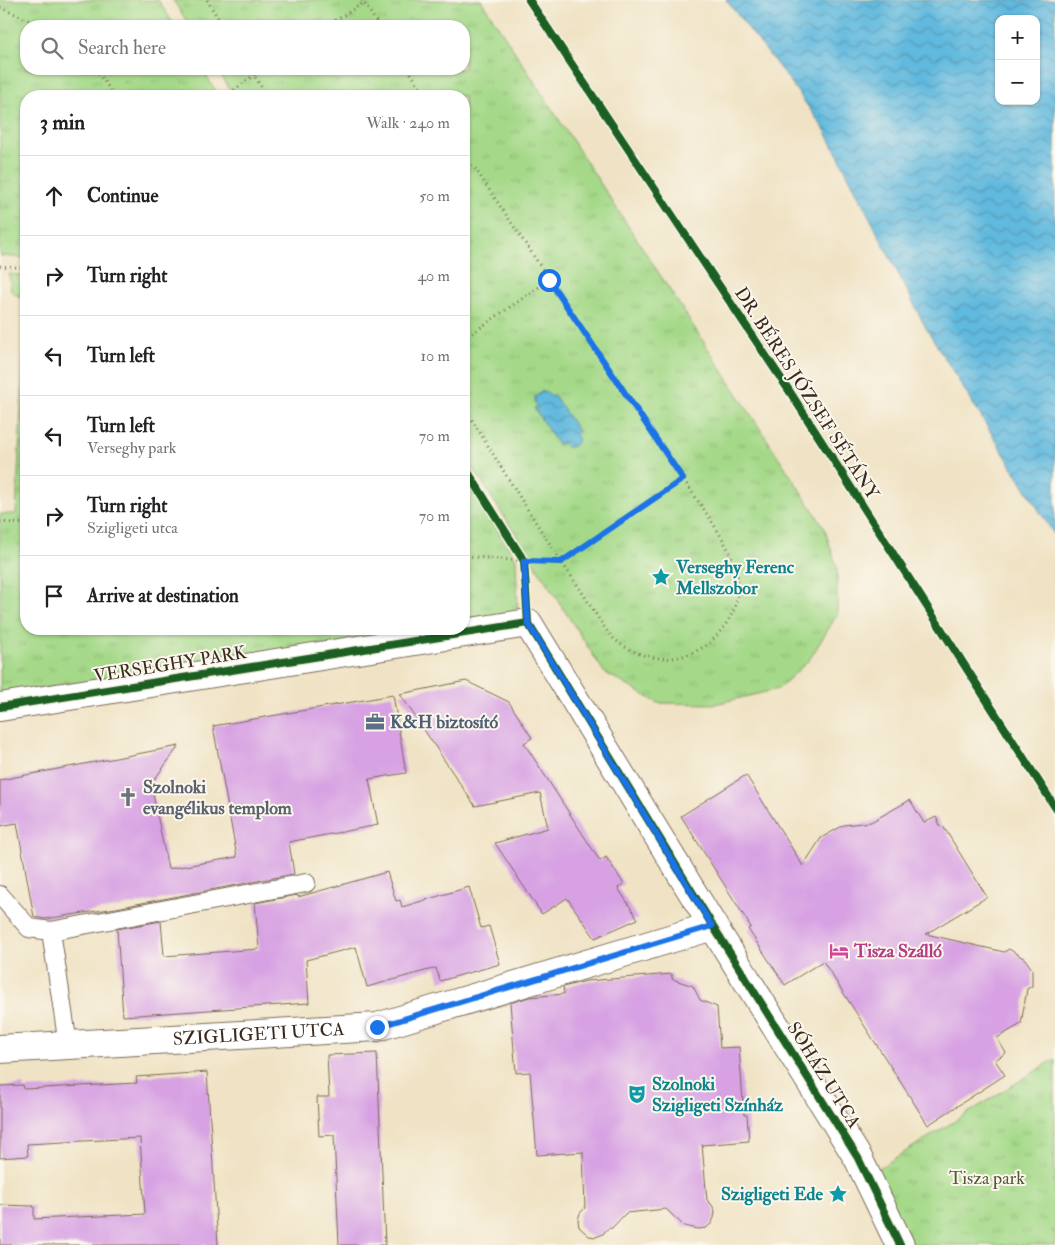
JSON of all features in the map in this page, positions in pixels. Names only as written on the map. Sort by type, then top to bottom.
[{"type":"street","name":"VERSEGHY PARK","points":[[470,632],[528,623],[712,926]]},
{"type":"street","name":"VERSEGHY PARK","points":[[0,707],[453,635]]},
{"type":"street","name":"SZIGLIGETI UTCA","points":[[0,1049],[377,1027],[712,926]]},
{"type":"street","name":"SÓHÁZ UTCA","points":[[712,926],[858,1158],[900,1245]]},
{"type":"lane","points":[[0,895],[29,928],[51,931],[306,883]]},
{"type":"lane","points":[[51,931],[68,1045]]},
{"type":"path","points":[[206,0],[219,20]]},
{"type":"path","points":[[335,20],[362,1],[375,20]]},
{"type":"path","points":[[0,8],[28,20]]},
{"type":"path","points":[[100,75],[110,90]]},
{"type":"path","points":[[231,90],[252,75]]},
{"type":"path","points":[[254,75],[263,90]]},
{"type":"path","points":[[412,75],[422,90]]},
{"type":"path","points":[[470,161],[732,555],[738,581],[735,609],[720,634],[698,652],[668,659],[635,653],[613,638],[561,562],[470,417]]},
{"type":"path","points":[[0,266],[20,268]]},
{"type":"path","points":[[470,335],[549,280]]},
{"type":"path","points":[[470,556],[561,562],[683,479]]},
{"type":"path","points":[[0,522],[20,524]]},
{"type":"path","points":[[519,553],[524,561],[525,570]]},
{"type":"green space","points":[[0,0],[158,0],[171,20],[20,20],[20,75],[206,75],[215,90],[20,90],[20,258],[0,256]]},
{"type":"green space","points":[[173,0],[481,0],[824,527],[837,568],[837,615],[809,660],[778,689],[715,704],[658,703],[604,672],[470,463],[470,90],[230,90],[221,75],[470,75],[470,20],[186,20]]},
{"type":"green space","points":[[9,274],[20,275],[20,297],[11,291]]},
{"type":"green space","points":[[20,430],[20,635],[403,635],[0,695],[0,514],[16,514]]},
{"type":"green space","points":[[470,486],[516,559],[518,618],[470,625]]},
{"type":"green space","name":"Tisza park","points":[[1055,1059],[1055,1245],[900,1245],[866,1176]]},
{"type":"water","points":[[726,0],[1055,0],[1055,536],[926,328],[826,132],[789,80]]},
{"type":"water","points":[[542,391],[547,392],[551,397],[554,395],[578,431],[576,433],[577,441],[575,445],[567,447],[562,442],[558,445],[534,408],[537,406],[535,397]]},
{"type":"building","points":[[466,681],[509,702],[532,738],[524,743],[600,861],[606,857],[624,884],[618,888],[638,919],[595,938],[567,898],[542,914],[495,843],[548,828],[540,793],[475,806],[400,694]]},
{"type":"building","points":[[393,695],[406,773],[369,779],[378,825],[289,842],[294,874],[116,908],[45,919],[34,917],[17,823],[0,826],[0,780],[179,746],[151,784],[168,869],[237,857],[213,726]]},
{"type":"building","name":"Tisza Szálló","points":[[746,775],[803,866],[821,838],[844,825],[871,822],[910,800],[924,823],[936,817],[987,897],[926,934],[1004,952],[1009,949],[1025,959],[1032,969],[1032,986],[1027,989],[1021,1024],[997,1038],[1006,1053],[995,1060],[1005,1075],[928,1125],[823,961],[785,985],[748,929],[751,927],[681,816]]},
{"type":"building","points":[[387,872],[396,901],[400,900],[402,907],[469,887],[481,928],[489,926],[500,964],[440,981],[436,968],[367,987],[356,947],[306,960],[309,1003],[123,1016],[117,929],[161,921],[164,956],[259,949],[255,903],[297,895],[298,897]]},
{"type":"building","name":"Szolnoki Szigligeti Színház","points":[[672,974],[672,979],[693,986],[700,1000],[717,1007],[720,1048],[739,1047],[744,1115],[747,1115],[749,1141],[702,1145],[707,1200],[715,1211],[711,1224],[706,1228],[698,1229],[684,1226],[666,1209],[626,1213],[612,1228],[607,1229],[603,1234],[596,1237],[589,1236],[579,1227],[578,1220],[580,1213],[585,1208],[583,1152],[537,1155],[530,1072],[516,1073],[510,1003],[529,997],[564,994],[563,987],[586,981]]},
{"type":"building","points":[[377,1053],[385,1245],[339,1245],[334,1135],[319,1136],[317,1097],[329,1097],[327,1055]]},
{"type":"building","points":[[207,1072],[218,1245],[0,1245],[0,1205],[34,1206],[34,1219],[145,1214],[140,1138],[27,1144],[28,1156],[0,1158],[0,1086],[23,1085],[24,1089],[137,1083],[136,1077]]},
{"type":"cycle path","name":"DR. BÉRES JÓZSEF SÉTÁNY","points":[[529,0],[790,392],[1055,807]]},
{"type":"cycle path","points":[[470,476],[524,561],[528,623],[713,926],[858,1158],[900,1245]]},
{"type":"cycle path","points":[[470,632],[528,623]]},
{"type":"cycle path","points":[[0,707],[453,635]]},
{"type":"place","name":"Verseghy Ferenc Mellszobor","points":[[661,577]]},
{"type":"place","name":"K&H biztosító","points":[[375,722]]},
{"type":"place","name":"Szolnoki evangélikus templom","points":[[128,797]]},
{"type":"place","name":"Tisza Szálló","points":[[839,951]]},
{"type":"place","name":"Szolnoki Szigligeti Színház","points":[[637,1094]]},
{"type":"place","name":"Szigligeti Ede","points":[[838,1194]]},
{"type":"route","points":[[377,1027],[712,926],[528,623],[524,561],[561,562],[683,479],[549,280]]}]
